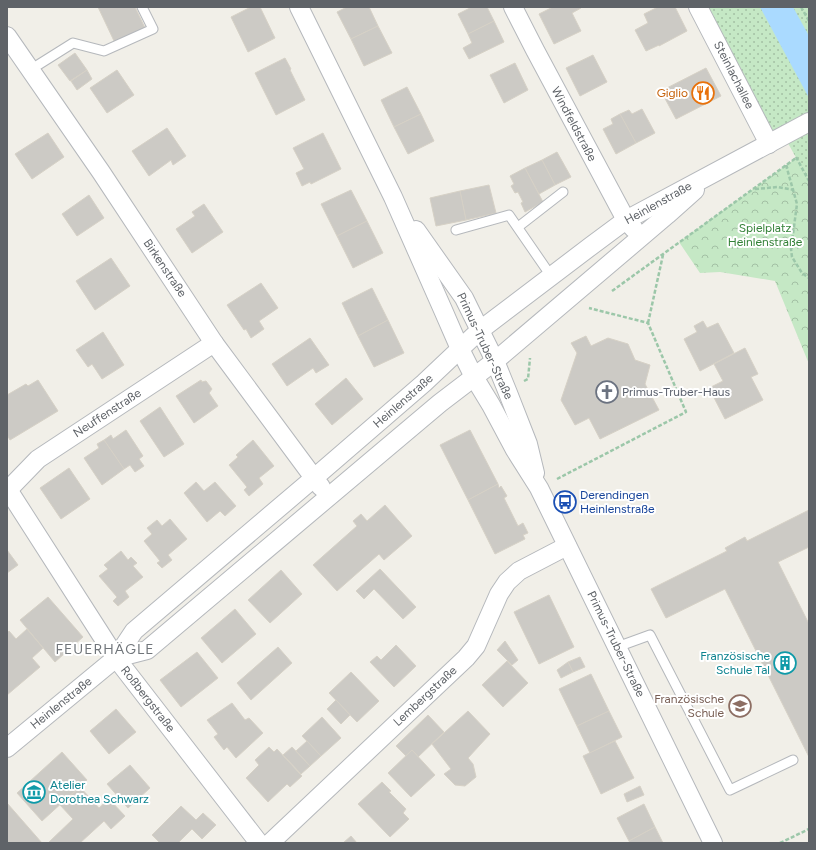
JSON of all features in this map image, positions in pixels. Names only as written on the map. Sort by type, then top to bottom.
[{"type":"street","name":"Primus-Truber-Straße","points":[[299,7],[393,196],[460,349],[515,450],[539,488],[713,843]]},
{"type":"street","name":"Windfeldstraße","points":[[513,7],[534,50],[626,220],[640,238]]},
{"type":"street","name":"Steinlachallee","points":[[698,7],[790,133]]},
{"type":"street","name":"Birkenstraße","points":[[7,36],[105,178],[214,343],[329,496]]},
{"type":"street","name":"Heinlenstraße","points":[[7,748],[116,658],[134,631],[424,383],[479,331],[626,220],[790,133]]},
{"type":"street","name":"Heinlenstraße","points":[[116,658],[147,650],[440,403],[495,361],[668,215],[714,173]]},
{"type":"street","name":"Primus-Truber-Straße","points":[[393,196],[464,298],[495,361],[508,393],[528,444],[539,488]]},
{"type":"street","name":"Neuffenstraße","points":[[7,490],[38,459],[214,343]]},
{"type":"street","name":"Roßbergstraße","points":[[7,490],[116,658],[260,843]]},
{"type":"street","name":"Lembergstraße","points":[[270,843],[466,658],[476,646],[498,594],[507,582],[519,571],[567,546]]},
{"type":"lane","points":[[30,70],[73,43],[104,51],[153,29],[142,7]]},
{"type":"lane","points":[[518,227],[563,192]]},
{"type":"lane","points":[[456,230],[509,215],[551,276]]},
{"type":"lane","points":[[617,647],[650,635],[730,790],[793,760]]},
{"type":"path","points":[[801,7],[809,21]]},
{"type":"path","points":[[790,133],[796,158],[809,181]]},
{"type":"path","points":[[607,294],[796,158]]},
{"type":"path","points":[[786,165],[797,204],[791,249],[792,257],[802,273],[809,278]]},
{"type":"path","points":[[753,189],[778,187],[794,190]]},
{"type":"path","points":[[539,488],[686,412],[648,323],[663,254]]},
{"type":"path","points":[[595,303],[588,308],[648,323]]},
{"type":"path","points":[[508,393],[528,379],[530,358],[533,353]]},
{"type":"path","points":[[780,843],[809,829]]},
{"type":"green space","points":[[698,7],[809,7],[809,181],[784,136],[769,144]]},
{"type":"green space","name":"Spielplatz Heinlenstraße","points":[[796,158],[809,181],[809,364],[775,281],[720,272],[700,273],[679,242]]},
{"type":"water","points":[[760,7],[793,7],[809,36],[809,98]]},
{"type":"building","points":[[98,7],[135,7],[145,28],[115,43]]},
{"type":"building","points":[[251,7],[260,7],[275,38],[248,52],[231,17]]},
{"type":"building","points":[[347,7],[369,7],[378,26],[351,39],[337,12]]},
{"type":"building","points":[[472,7],[487,7],[494,21],[468,34],[458,14]]},
{"type":"building","points":[[553,7],[581,8],[572,13],[581,31],[554,44],[539,14]]},
{"type":"building","points":[[658,7],[675,7],[687,31],[659,46],[646,51],[635,30],[648,23],[644,14]]},
{"type":"building","points":[[494,21],[504,42],[469,59],[463,48],[472,43],[468,34]]},
{"type":"building","points":[[378,26],[392,53],[364,66],[351,39]]},
{"type":"building","points":[[75,53],[87,70],[70,81],[58,65]]},
{"type":"building","points":[[593,55],[607,82],[580,96],[566,68]]},
{"type":"building","points":[[285,58],[305,100],[276,115],[255,73]]},
{"type":"building","points":[[515,63],[528,90],[504,103],[490,75]]},
{"type":"building","points":[[706,68],[721,96],[676,119],[661,91]]},
{"type":"building","points":[[87,70],[92,79],[77,90],[71,81]]},
{"type":"building","points":[[117,70],[134,95],[107,113],[90,88]]},
{"type":"building","points":[[407,87],[421,114],[394,127],[381,100]]},
{"type":"building","points":[[642,109],[655,133],[636,143],[620,114],[629,110],[632,114]]},
{"type":"building","points":[[421,114],[434,141],[408,154],[394,127]]},
{"type":"building","points":[[620,114],[636,143],[616,154],[603,129],[613,124],[611,119]]},
{"type":"building","points":[[167,128],[186,156],[173,165],[171,160],[149,176],[132,151]]},
{"type":"building","points":[[48,133],[64,157],[32,179],[15,154]]},
{"type":"building","points":[[323,133],[341,169],[311,184],[310,182],[302,186],[296,173],[304,169],[293,148]]},
{"type":"building","points":[[557,152],[571,177],[555,185],[542,160]]},
{"type":"building","points":[[542,160],[555,185],[539,194],[525,168]]},
{"type":"building","points":[[525,168],[543,202],[525,212],[521,203],[523,202],[518,192],[515,193],[511,186],[514,184],[510,176]]},
{"type":"building","points":[[489,185],[496,213],[466,220],[460,191]]},
{"type":"building","points":[[351,190],[367,221],[337,236],[321,204]]},
{"type":"building","points":[[460,191],[466,220],[436,226],[430,198]]},
{"type":"building","points":[[89,195],[104,218],[77,236],[62,214]]},
{"type":"building","points":[[204,204],[223,232],[192,253],[176,229],[195,216],[192,212]]},
{"type":"building","points":[[367,221],[383,253],[353,268],[337,236]]},
{"type":"building","points":[[111,258],[130,286],[95,310],[76,281]]},
{"type":"building","points":[[261,283],[278,308],[259,321],[264,329],[251,338],[246,329],[244,330],[227,305]]},
{"type":"building","points":[[372,288],[388,320],[358,336],[342,303]]},
{"type":"building","points":[[388,320],[404,353],[374,367],[358,336]]},
{"type":"building","points":[[703,321],[707,328],[718,323],[734,353],[700,371],[684,339],[697,332],[694,326]]},
{"type":"building","points":[[103,332],[124,365],[102,379],[92,364],[88,367],[76,350]]},
{"type":"building","name":"Primus-Truber-Haus","points":[[586,336],[591,346],[608,338],[628,344],[635,360],[650,365],[645,384],[659,410],[600,439],[589,418],[575,425],[561,400],[577,353],[571,343]]},
{"type":"building","points":[[310,338],[329,365],[316,373],[313,368],[287,386],[272,364]]},
{"type":"building","points":[[745,348],[758,374],[751,377],[763,400],[725,419],[709,388],[723,381],[714,364]]},
{"type":"building","points":[[346,378],[363,399],[332,425],[315,404]]},
{"type":"building","points":[[38,380],[58,411],[10,440],[7,435],[7,395],[26,384],[28,386]]},
{"type":"building","points":[[201,380],[202,382],[206,381],[212,389],[209,393],[218,406],[194,423],[176,396]]},
{"type":"building","points":[[160,407],[184,444],[164,457],[140,421]]},
{"type":"building","points":[[126,430],[143,456],[139,459],[144,466],[135,472],[130,465],[124,469],[104,440],[111,435],[113,439]]},
{"type":"building","points":[[470,430],[498,484],[468,500],[440,445]]},
{"type":"building","points":[[104,440],[124,469],[102,485],[84,458],[99,448],[97,444]]},
{"type":"building","points":[[253,440],[274,466],[259,478],[263,484],[249,496],[244,490],[247,487],[229,465],[238,457],[236,455]]},
{"type":"building","points":[[69,468],[90,499],[61,519],[40,488]]},
{"type":"building","points":[[196,482],[204,491],[215,482],[236,506],[225,516],[220,511],[207,522],[184,493]]},
{"type":"building","points":[[498,484],[499,488],[501,486],[507,496],[504,498],[518,526],[523,523],[528,533],[523,535],[525,539],[495,554],[468,500]]},
{"type":"building","points":[[570,493],[575,505],[570,507],[565,495]]},
{"type":"building","points":[[385,505],[412,536],[384,560],[379,554],[337,591],[313,565],[357,526],[353,521],[361,514],[367,521]]},
{"type":"building","name":"Französische Schule Tal","points":[[809,510],[809,547],[778,562],[809,624],[809,757],[725,589],[666,618],[651,589],[727,551],[725,548],[745,537],[747,541]]},
{"type":"building","points":[[170,519],[187,539],[168,555],[172,560],[162,568],[157,563],[160,561],[144,541],[152,534],[147,528],[157,520],[162,526]]},
{"type":"building","points":[[7,550],[18,565],[7,573]]},
{"type":"building","points":[[121,551],[128,560],[131,557],[137,563],[133,566],[143,577],[125,591],[129,597],[118,606],[113,601],[117,597],[99,576],[108,569],[104,565]]},
{"type":"building","points":[[380,569],[416,607],[403,619],[374,589],[364,599],[356,591]]},
{"type":"building","points":[[281,570],[302,594],[270,623],[248,600]]},
{"type":"building","points":[[549,595],[574,647],[539,664],[514,612]]},
{"type":"building","points":[[48,597],[83,637],[55,662],[20,620]]},
{"type":"building","points":[[235,609],[256,634],[222,663],[201,638]]},
{"type":"building","points":[[27,629],[43,648],[32,658],[40,667],[7,695],[7,633],[9,631],[16,639]]},
{"type":"building","points":[[505,641],[518,660],[512,665],[497,650]]},
{"type":"building","points":[[396,645],[416,666],[394,687],[370,662],[377,656],[381,660]]},
{"type":"building","points":[[278,647],[292,663],[251,700],[237,683]]},
{"type":"building","points":[[197,652],[218,678],[181,707],[160,680]]},
{"type":"building","points":[[580,657],[585,667],[573,672],[568,662]]},
{"type":"building","points":[[507,661],[528,683],[503,707],[482,685]]},
{"type":"building","points":[[568,662],[573,672],[561,678],[557,670]]},
{"type":"building","points":[[351,672],[379,701],[357,722],[329,693]]},
{"type":"building","points":[[591,674],[609,711],[577,726],[559,689]]},
{"type":"building","points":[[336,700],[350,715],[341,724],[327,709]]},
{"type":"building","points":[[232,703],[245,720],[249,718],[263,733],[236,758],[227,747],[224,750],[214,737],[218,734],[207,720]]},
{"type":"building","points":[[116,709],[136,732],[109,754],[90,731]]},
{"type":"building","points":[[468,711],[490,734],[468,758],[473,764],[476,777],[465,786],[455,785],[444,774],[451,769],[432,744]]},
{"type":"building","points":[[609,711],[622,737],[590,753],[577,726]]},
{"type":"building","points":[[428,715],[444,732],[418,757],[412,750],[406,756],[396,746]]},
{"type":"building","points":[[322,717],[341,738],[321,756],[302,736]]},
{"type":"building","points":[[307,741],[321,756],[310,766],[296,751]]},
{"type":"building","points":[[615,741],[634,778],[601,794],[583,756]]},
{"type":"building","points":[[269,747],[274,752],[277,749],[302,776],[290,787],[287,784],[268,802],[246,778],[259,765],[255,760]]},
{"type":"building","points":[[292,747],[310,766],[301,774],[283,755]]},
{"type":"building","points":[[412,750],[435,775],[411,797],[388,773]]},
{"type":"building","points":[[62,752],[87,780],[42,821],[17,793]]},
{"type":"building","points":[[130,765],[150,788],[128,808],[107,784]]},
{"type":"building","points":[[382,782],[391,791],[389,792],[406,809],[403,813],[409,819],[390,837],[358,804]]},
{"type":"building","points":[[640,786],[644,795],[627,802],[624,794]]},
{"type":"building","points":[[80,787],[99,808],[109,799],[125,816],[111,829],[104,821],[80,843],[48,843],[73,819],[60,805]]},
{"type":"building","points":[[7,803],[42,843],[7,843]]},
{"type":"building","points":[[644,804],[655,827],[629,841],[617,818]]},
{"type":"building","points":[[181,806],[196,820],[203,813],[216,825],[202,839],[192,829],[178,843],[160,843],[152,835]]},
{"type":"building","points":[[655,827],[663,843],[630,843],[629,841]]},
{"type":"building","points":[[351,836],[357,843],[343,843]]},
{"type":"place","name":"Giglio","points":[[703,93]]},
{"type":"place","name":"Primus-Truber-Haus","points":[[607,392]]},
{"type":"place","name":"Derendingen Heinlenstraße","points":[[565,502]]},
{"type":"place","name":"Französische Schule Tal","points":[[785,663]]},
{"type":"place","name":"Französische Schule","points":[[740,706]]},
{"type":"place","name":"Atelier Dorothea Schwarz","points":[[34,792]]},
{"type":"district","name":"FEUERHÄGLE","points":[[105,649]]}]
